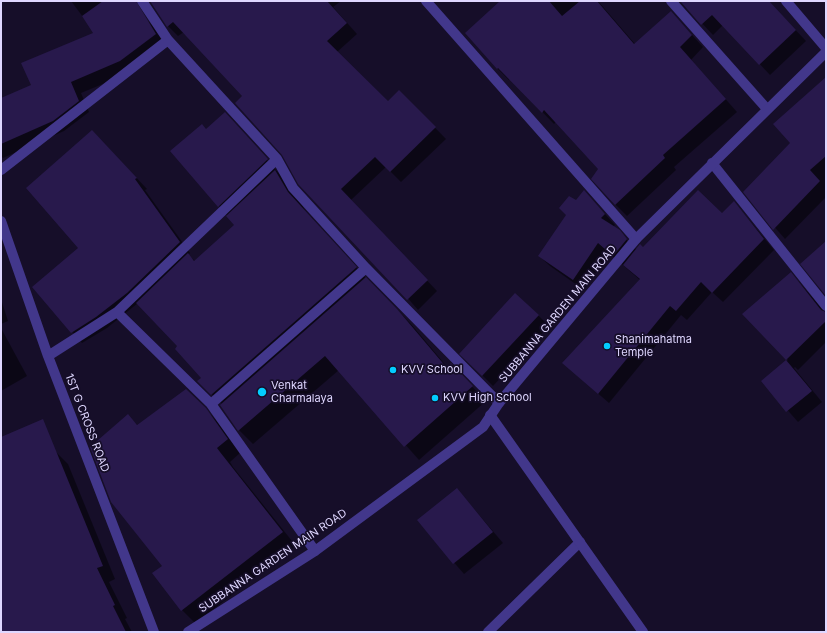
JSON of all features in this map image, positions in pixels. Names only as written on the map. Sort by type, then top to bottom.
[{"type":"street","points":[[142,1],[168,40],[277,159],[293,188],[366,268],[499,403]]},
{"type":"street","points":[[426,1],[636,239]]},
{"type":"street","points":[[671,1],[767,109]]},
{"type":"street","points":[[786,1],[826,48]]},
{"type":"street","points":[[1,170],[168,40]]},
{"type":"street","name":"SUBBANNA GARDEN MAIN ROAD","points":[[188,632],[315,551],[483,427],[499,403],[636,239],[826,52]]},
{"type":"street","points":[[48,356],[117,312],[277,159]]},
{"type":"street","points":[[712,163],[826,306]]},
{"type":"street","name":"1ST G CROSS ROAD","points":[[1,221],[48,356],[154,632]]},
{"type":"street","points":[[211,404],[366,268]]},
{"type":"street","points":[[117,312],[211,404],[315,551]]},
{"type":"street","points":[[490,415],[643,632]]},
{"type":"street","points":[[488,632],[580,542]]},
{"type":"building","points":[[103,1],[136,1],[156,34],[120,61],[71,82],[79,101],[53,121],[1,144],[1,98],[31,85],[21,63],[93,33],[82,16]]},
{"type":"building","points":[[150,1],[327,1],[347,23],[327,41],[388,101],[399,90],[436,127],[390,172],[375,157],[341,189],[428,280],[407,300],[298,184],[282,155],[235,103],[242,96],[173,22],[167,27]]},
{"type":"building","points":[[500,1],[549,1],[562,16],[580,1],[597,1],[634,44],[671,11],[692,35],[680,47],[726,99],[663,155],[665,158],[615,205],[591,179],[598,169],[544,110],[542,113],[498,68],[497,69],[465,33]]},
{"type":"building","points":[[769,1],[796,30],[759,65],[712,15],[701,25],[681,2]]},
{"type":"building","points":[[826,77],[826,156],[810,170],[820,181],[773,230],[743,192],[790,143],[773,124]]},
{"type":"building","points":[[225,112],[268,159],[218,207],[170,151],[202,124],[206,129]]},
{"type":"building","points":[[92,130],[137,178],[135,179],[180,242],[127,293],[96,317],[71,333],[32,287],[78,248],[26,188]]},
{"type":"building","points":[[275,170],[288,192],[357,267],[211,395],[197,381],[201,378],[175,349],[177,346],[136,303],[188,253],[194,261],[234,225],[226,216]]},
{"type":"building","points":[[584,190],[605,214],[601,218],[620,230],[627,239],[613,256],[598,243],[573,280],[538,256],[566,215],[559,208],[569,196],[576,200]]},
{"type":"building","points":[[698,190],[722,213],[734,201],[764,239],[712,293],[701,282],[676,311],[670,306],[598,394],[562,363],[640,279],[623,265],[640,244],[643,247]]},
{"type":"building","points":[[826,241],[826,296],[800,264]]},
{"type":"building","points":[[791,272],[821,310],[826,312],[826,321],[786,360],[742,314]]},
{"type":"building","name":"KVV School","points":[[366,277],[397,309],[447,368],[451,363],[473,386],[404,447],[325,356],[238,431],[220,405]]},
{"type":"building","points":[[515,293],[539,315],[482,376],[459,354]]},
{"type":"building","points":[[786,360],[812,391],[786,412],[761,381]]},
{"type":"building","points":[[186,389],[206,408],[228,439],[217,448],[283,532],[181,611],[152,573],[162,566],[111,502],[90,447],[128,414],[137,425]]},
{"type":"building","points":[[43,419],[103,566],[97,568],[126,632],[1,632],[1,437]]},
{"type":"building","points":[[457,488],[493,532],[453,564],[417,520]]},
{"type":"place","name":"Shanimahatma Temple","points":[[607,346]]},
{"type":"place","name":"KVV School","points":[[393,370]]},
{"type":"place","name":"Venkat Charmalaya","points":[[262,392]]},
{"type":"place","name":"KVV High School","points":[[435,398]]}]
